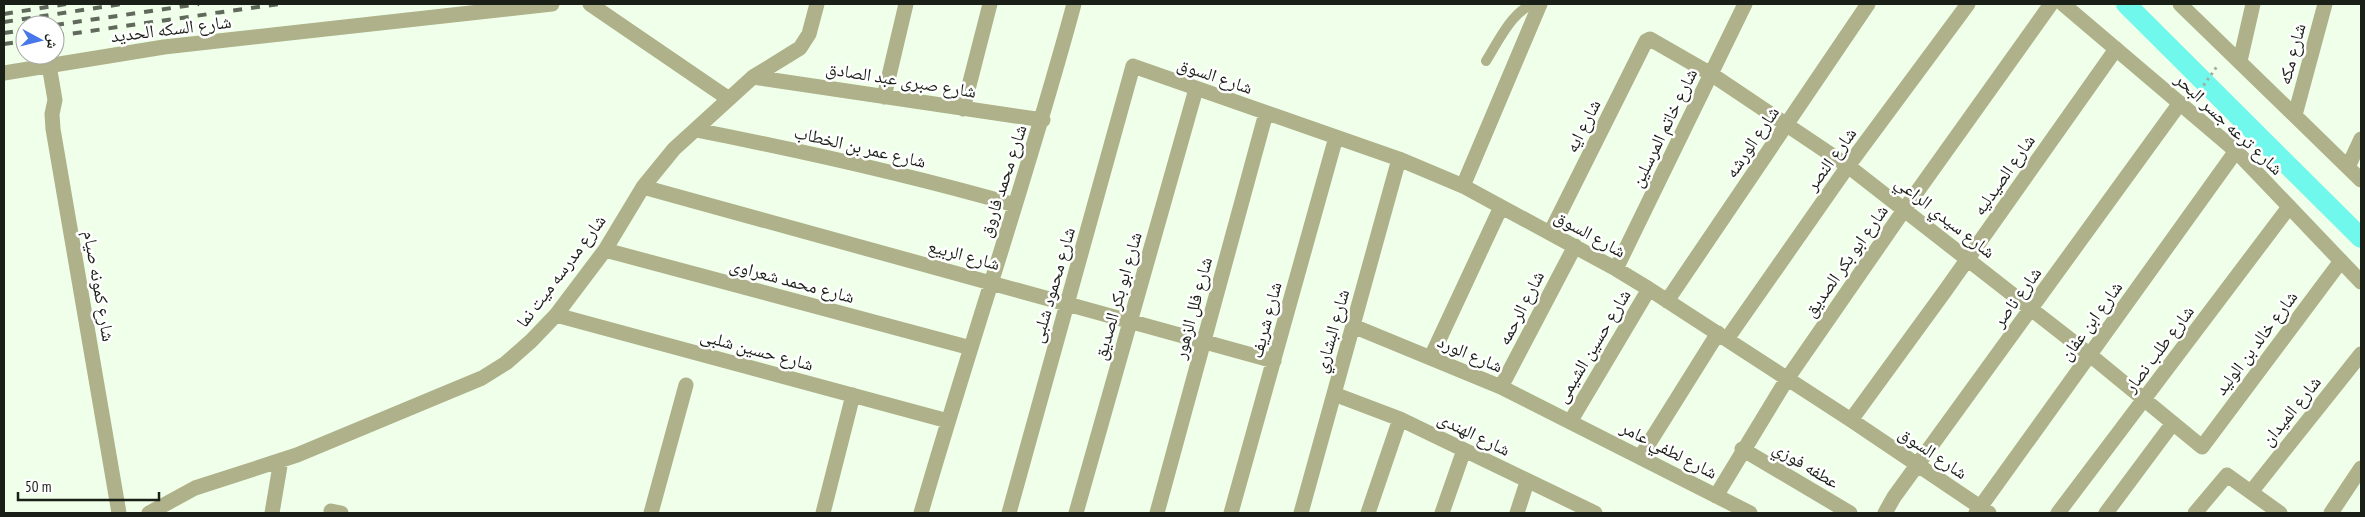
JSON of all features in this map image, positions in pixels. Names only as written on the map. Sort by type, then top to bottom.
[{"type":"street","name":"شارع السكه الحديد","points":[[65,62],[164,47],[552,4]]},
{"type":"street","points":[[590,4],[729,100]]},
{"type":"street","name":"شارع مدرسه ميت نما","points":[[149,513],[178,499],[195,488],[281,460],[482,378],[506,363],[532,341],[556,315],[604,250],[643,186],[674,149],[753,77],[800,48],[809,34],[817,4]]},
{"type":"street","points":[[884,97],[906,4]]},
{"type":"street","points":[[963,109],[990,4]]},
{"type":"street","name":"شارع محمد فاروق","points":[[921,513],[1042,120],[1074,4]]},
{"type":"street","points":[[1463,186],[1540,4]]},
{"type":"street","name":"شارع خاتم المرسلين","points":[[1616,269],[1745,4]]},
{"type":"street","name":"شارع الورشه","points":[[1667,301],[1868,4]]},
{"type":"street","name":"شارع النصر","points":[[1641,456],[1723,336],[1968,4]]},
{"type":"street","name":"شارع ابو بكر الصديق","points":[[1716,496],[1787,378],[2051,4]]},
{"type":"street","name":"شارع ترعه جسر البحر","points":[[2063,4],[2236,151],[2361,282]]},
{"type":"street","points":[[2180,4],[2361,180]]},
{"type":"street","points":[[2240,61],[2253,4]]},
{"type":"street","name":"شارع مكه","points":[[2295,115],[2325,4]]},
{"type":"street","name":"شارع سيدي الراعي","points":[[1650,39],[1711,74],[1848,166],[2090,355],[2202,447]]},
{"type":"street","name":"شارع ايه","points":[[1550,233],[1646,41],[1650,39]]},
{"type":"street","name":"شارع الصيدليه","points":[[1851,420],[1968,259],[2116,48]]},
{"type":"street","name":"شارع السكه الحديد","points":[[4,73],[49,65]]},
{"type":"street","name":"شارع كمونه صيام","points":[[49,65],[54,100],[53,130],[118,513]]},
{"type":"street","name":"شارع السوق","points":[[1133,66],[1399,159],[1463,186],[1575,246],[1649,289],[1919,465],[1982,511]]},
{"type":"street","name":"شارع محمود شلبى","points":[[1009,513],[1133,66]]},
{"type":"street","name":"شارع صبرى عبد الصادق","points":[[753,77],[1042,120]]},
{"type":"street","name":"شارع ابو بكر الصديق","points":[[1076,513],[1196,89]]},
{"type":"street","name":"شارع ناصر","points":[[1885,513],[2180,103]]},
{"type":"street","name":"شارع فلل الزهور","points":[[1157,513],[1266,113]]},
{"type":"street","name":"شارع عمر بن الخطاب","points":[[696,130],[951,187],[1015,205]]},
{"type":"street","name":"شارع شريف","points":[[1232,513],[1336,137]]},
{"type":"street","points":[[2348,167],[2361,139]]},
{"type":"street","name":"شارع ابن عفان","points":[[1982,511],[2090,355],[2236,151]]},
{"type":"street","name":"شارع البشاري","points":[[1301,513],[1399,159]]},
{"type":"street","name":"شارع الربيع","points":[[643,186],[1274,361]]},
{"type":"street","points":[[1431,357],[1501,206]]},
{"type":"street","name":"شارع طلب نصار","points":[[2058,513],[2289,207]]},
{"type":"street","name":"شارع الرحمه","points":[[1502,387],[1575,246]]},
{"type":"street","name":"شارع محمد شعراوى","points":[[604,250],[971,348]]},
{"type":"street","name":"شارع خالد بن الوليد","points":[[2202,447],[2341,261]]},
{"type":"street","name":"شارع حسين الشيمى","points":[[1570,422],[1649,289]]},
{"type":"street","name":"شارع حسين شلبى","points":[[556,315],[948,421]]},
{"type":"street","name":"شارع الورد","points":[[1353,326],[1502,387],[1570,422]]},
{"type":"street","name":"شارع الميدان","points":[[2251,492],[2361,354]]},
{"type":"street","points":[[651,513],[686,385]]},
{"type":"street","name":"شارع الهندى","points":[[1334,394],[1400,419],[1527,482],[1595,513]]},
{"type":"street","points":[[823,513],[853,395]]},
{"type":"street","points":[[1368,513],[1400,419]]},
{"type":"street","name":"شارع لطفي عامر","points":[[1570,422],[1641,456],[1750,513]]},
{"type":"street","points":[[2106,513],[2173,423]]},
{"type":"street","points":[[1442,513],[1464,450]]},
{"type":"street","name":"عطفه فوزي","points":[[1742,450],[1850,513]]},
{"type":"street","points":[[272,513],[281,460]]},
{"type":"street","points":[[2331,513],[2361,468]]},
{"type":"street","points":[[2196,513],[2227,475],[2280,513]]},
{"type":"street","points":[[1517,513],[1527,482]]},
{"type":"street","points":[[171,513],[178,499]]},
{"type":"lane","points":[[1486,61],[1518,12],[1528,5],[1540,4]]},
{"type":"path","points":[[2198,92],[2220,63]]},
{"type":"waterway","points":[[2126,4],[2361,238]]},
{"type":"railway","points":[[4,14],[66,4]]},
{"type":"railway","points":[[4,22],[122,4]]},
{"type":"railway","points":[[65,24],[199,4]]},
{"type":"railway","points":[[65,35],[279,4]]},
{"type":"railway","points":[[4,33],[15,31]]},
{"type":"railway","points":[[4,44],[15,42]]}]
